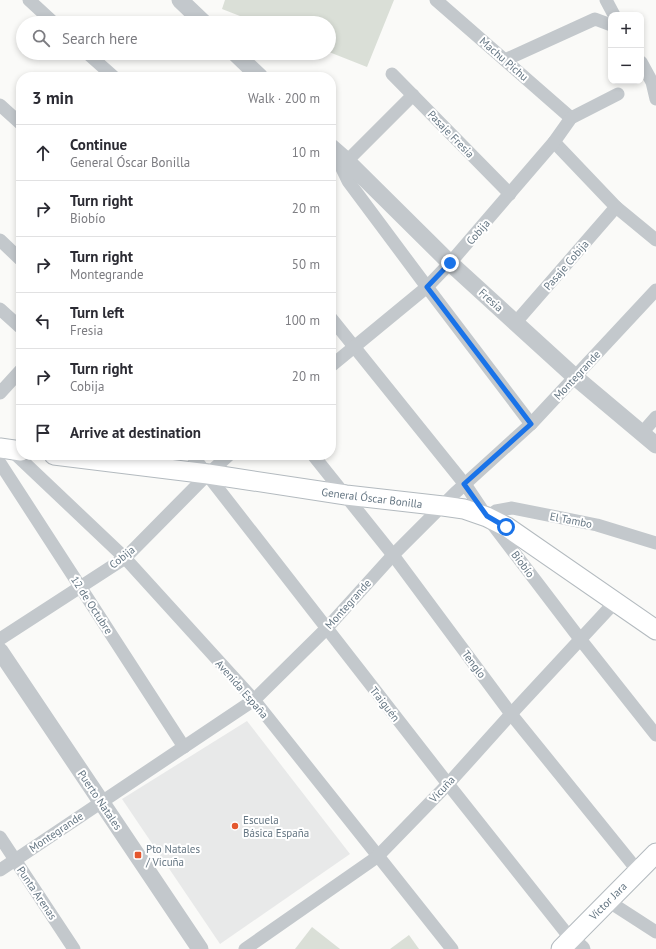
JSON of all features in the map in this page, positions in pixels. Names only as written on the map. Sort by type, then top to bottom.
[{"type":"main road","name":"General Óscar Bonilla","points":[[95,460],[208,474],[346,495],[464,509],[487,516],[506,527],[656,630]]},
{"type":"main road","name":"Víctor Jara","points":[[571,946],[608,901],[649,863]]},
{"type":"street","points":[[29,0],[46,16]]},
{"type":"street","points":[[180,0],[197,16]]},
{"type":"street","points":[[606,0],[612,12]]},
{"type":"street","name":"Machu Pichu","points":[[440,1],[571,118]]},
{"type":"street","points":[[505,60],[594,19],[608,24]]},
{"type":"street","points":[[96,60],[109,72]]},
{"type":"street","points":[[242,60],[255,72]]},
{"type":"street","points":[[644,67],[652,82],[656,99]]},
{"type":"street","name":"Pasaje Fresia","points":[[392,74],[510,194]]},
{"type":"street","name":"Cobija","points":[[336,362],[427,287],[510,194],[554,142],[571,118],[618,94]]},
{"type":"street","points":[[347,161],[413,95]]},
{"type":"street","points":[[0,105],[16,119]]},
{"type":"street","points":[[554,142],[616,207],[656,240]]},
{"type":"street","name":"Fresia","points":[[336,151],[450,263],[575,377],[656,444]]},
{"type":"street","name":"Fresia","points":[[336,156],[348,181],[531,424]]},
{"type":"street","name":"Pasaje Cobija","points":[[516,322],[616,207]]},
{"type":"street","points":[[0,240],[16,255]]},
{"type":"street","name":"Montegrande","points":[[0,870],[254,700],[326,629],[393,555],[464,484],[531,424],[656,290]]},
{"type":"street","points":[[0,309],[16,323]]},
{"type":"street","name":"Biobío","points":[[336,324],[464,484],[580,639],[656,735]]},
{"type":"street","points":[[0,393],[16,375]]},
{"type":"street","points":[[642,433],[656,417]]},
{"type":"street","name":"Avenida España","points":[[8,453],[125,558],[254,700],[452,949]]},
{"type":"street","name":"12 de Octubre","points":[[8,453],[80,587],[184,747]]},
{"type":"street","name":"Traiguén","points":[[196,460],[326,629],[448,784],[571,946]]},
{"type":"street","name":"Cobija","points":[[0,639],[125,558],[223,460]]},
{"type":"street","name":"Tenglo","points":[[317,460],[393,555],[511,714],[649,863]]},
{"type":"street","name":"El Tambo","points":[[487,516],[496,511],[512,508],[597,525],[656,543]]},
{"type":"street","name":"Vicuña","points":[[245,949],[378,857],[448,784],[615,602]]},
{"type":"street","name":"Puerto Natales","points":[[0,651],[200,949]]},
{"type":"street","name":"Punta Arenas","points":[[0,837],[74,949]]},
{"type":"street","points":[[608,901],[656,932]]},
{"type":"shaded area","points":[[225,0],[394,0],[367,67],[336,55],[336,16],[240,16],[222,9]]},
{"type":"shaded area","name":"Escuela Básica España","points":[[247,721],[350,854],[220,944],[122,799]]},
{"type":"shaded area","points":[[312,927],[340,949],[295,949]]},
{"type":"shaded area","points":[[409,935],[419,949],[390,949]]},
{"type":"place","name":"Escuela Básica España","points":[[235,826]]},
{"type":"place","name":"Pto Natales / Vicuña","points":[[138,855]]},
{"type":"route","points":[[450,263],[427,287],[531,424],[464,484],[487,516],[506,527]]}]
